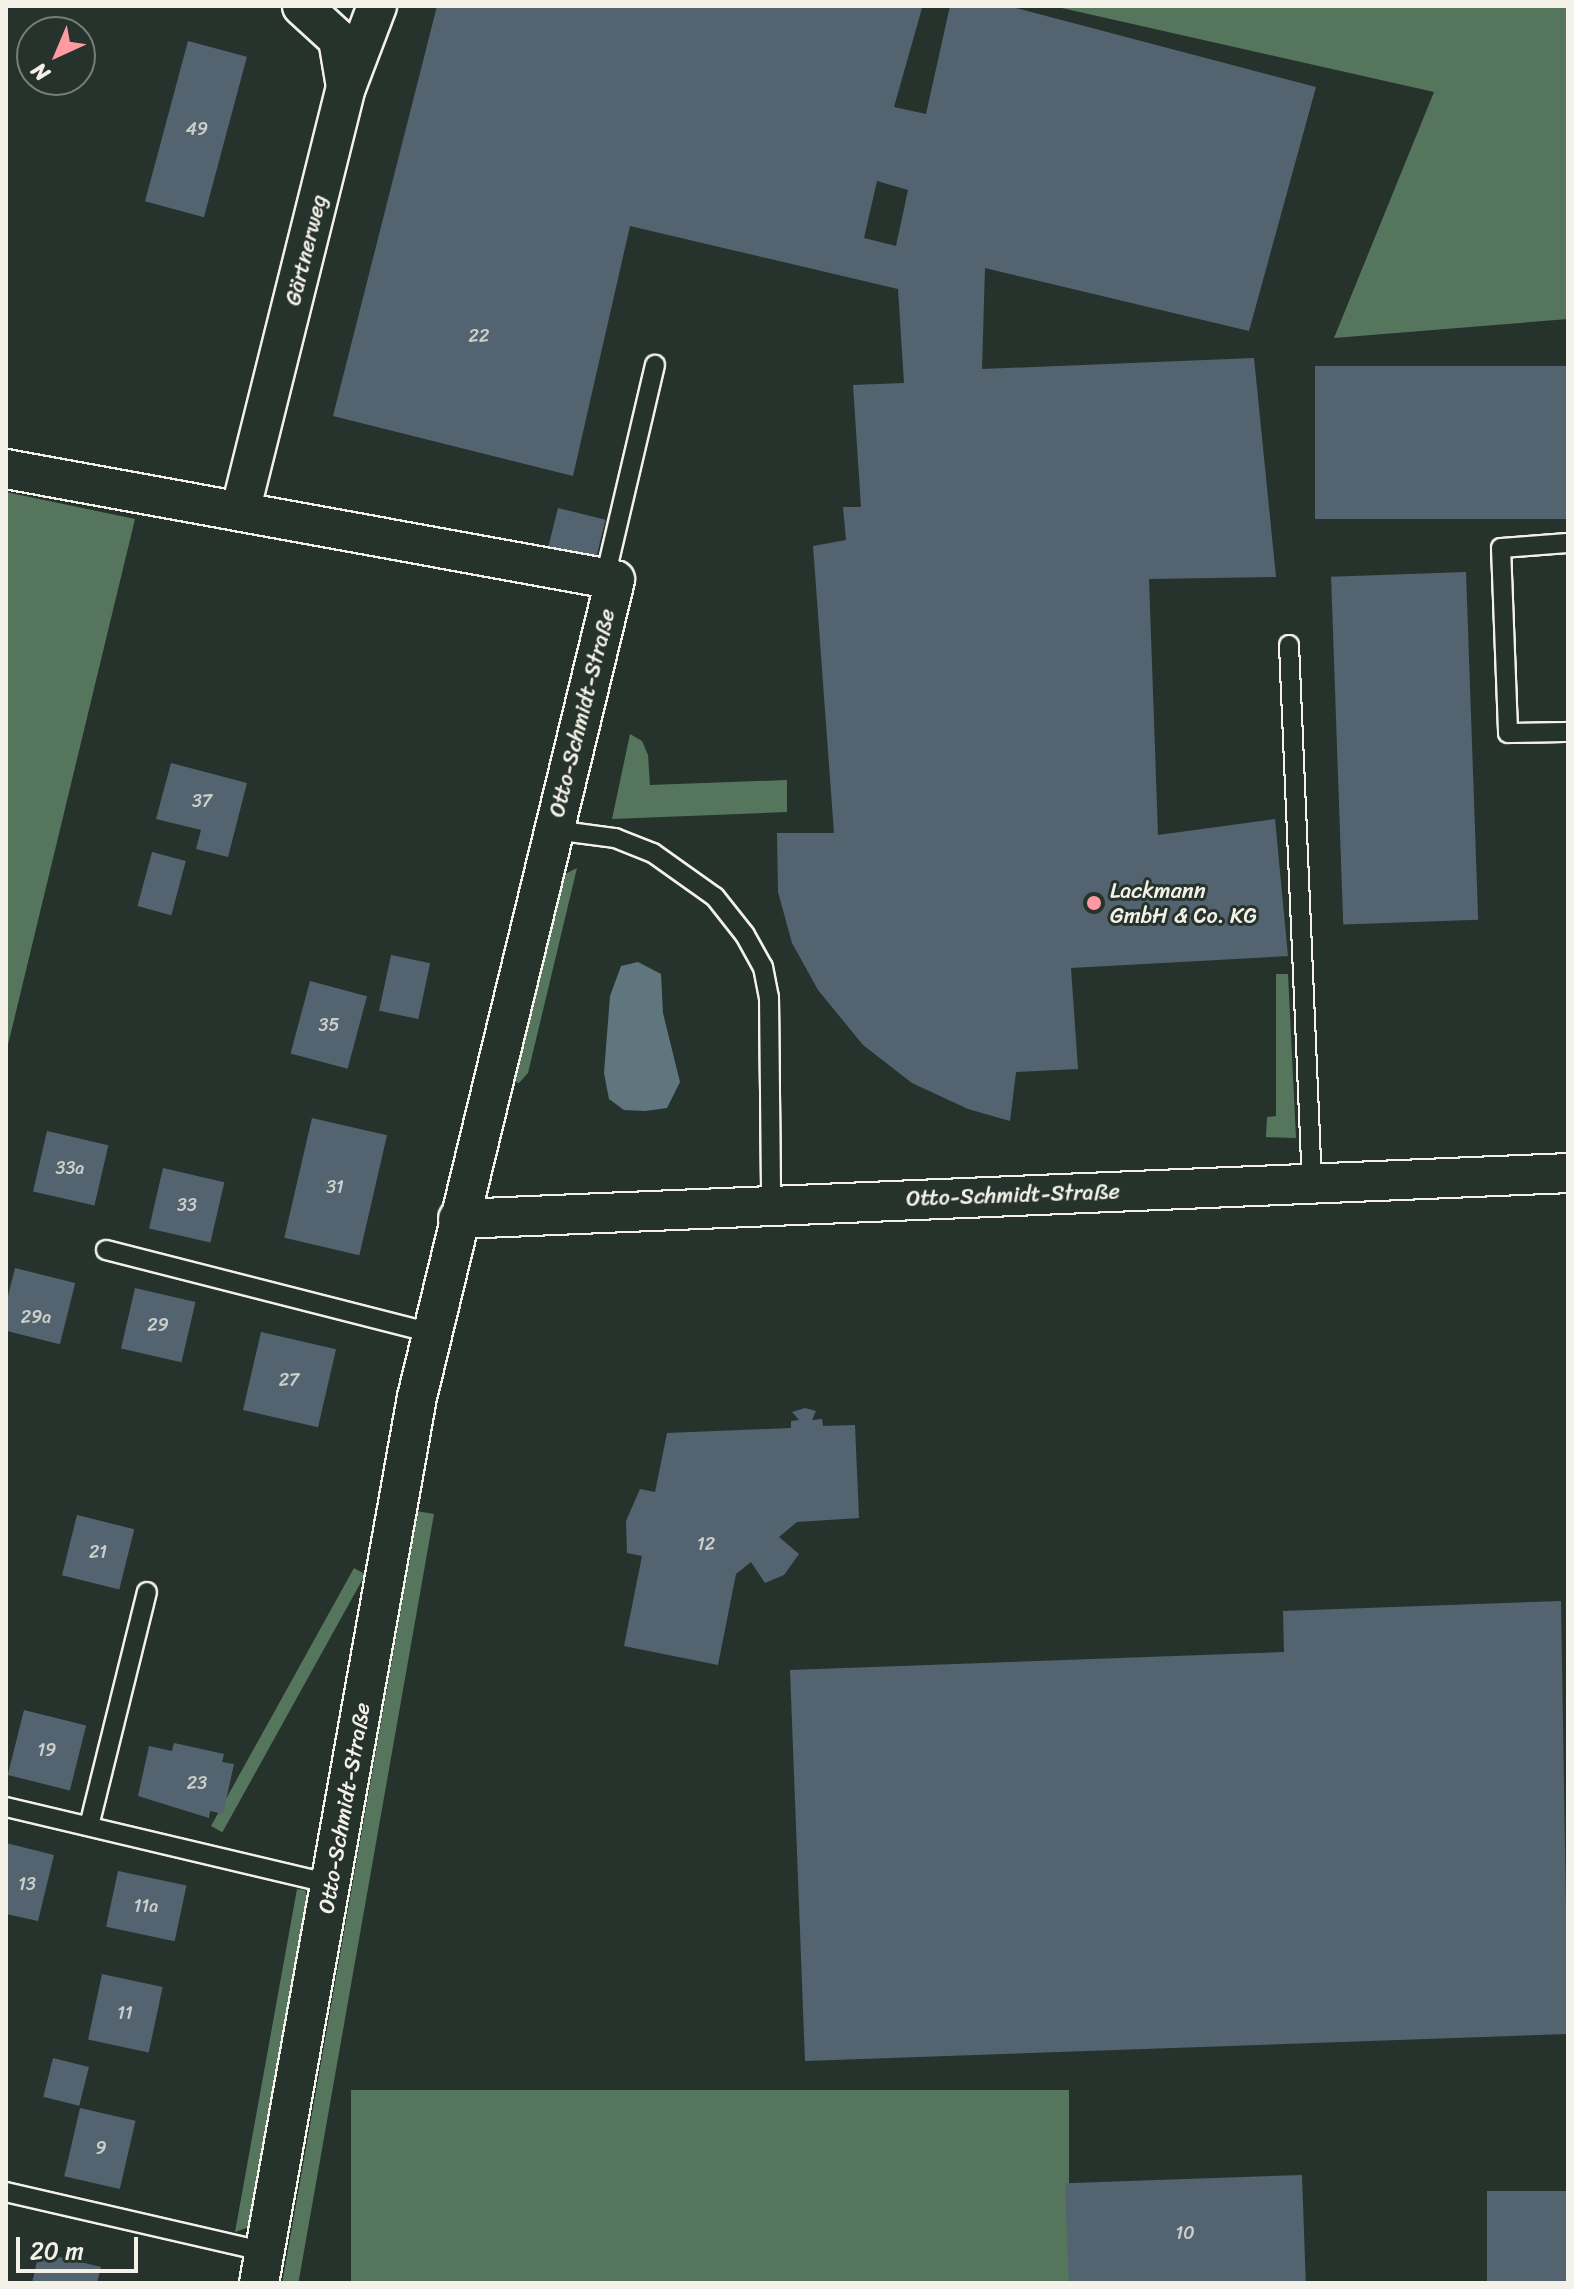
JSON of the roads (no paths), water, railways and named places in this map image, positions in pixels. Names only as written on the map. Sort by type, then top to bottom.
[{"type":"street","name":"Gärtnerweg","points":[[241,508],[346,87],[338,39],[302,6]]},
{"type":"street","points":[[346,87],[377,6]]},
{"type":"street","points":[[6,469],[241,508],[610,579]]},
{"type":"street","name":"Otto-Schmidt-Straße","points":[[263,2267],[402,1475],[458,1219],[554,830],[610,579]]},
{"type":"street","name":"Otto-Schmidt-Straße","points":[[458,1219],[1568,1173]]},
{"type":"lane","points":[[610,579],[655,365]]},
{"type":"lane","points":[[1568,543],[1501,548],[1508,733],[1568,732]]},
{"type":"lane","points":[[1289,645],[1312,1184]]},
{"type":"lane","points":[[554,830],[615,838],[653,853],[715,897],[745,935],[763,967],[769,997],[771,1205]]},
{"type":"lane","points":[[106,1250],[432,1333]]},
{"type":"lane","points":[[89,1826],[147,1592]]},
{"type":"lane","points":[[6,1807],[331,1884]]},
{"type":"lane","points":[[6,2192],[263,2267]]},
{"type":"water","points":[[638,962],[661,974],[663,1013],[680,1082],[667,1108],[645,1111],[624,1110],[609,1099],[604,1073],[610,996],[621,966]]},
{"type":"place","name":"Lackmann GmbH & Co. KG","points":[[1094,903]]}]
